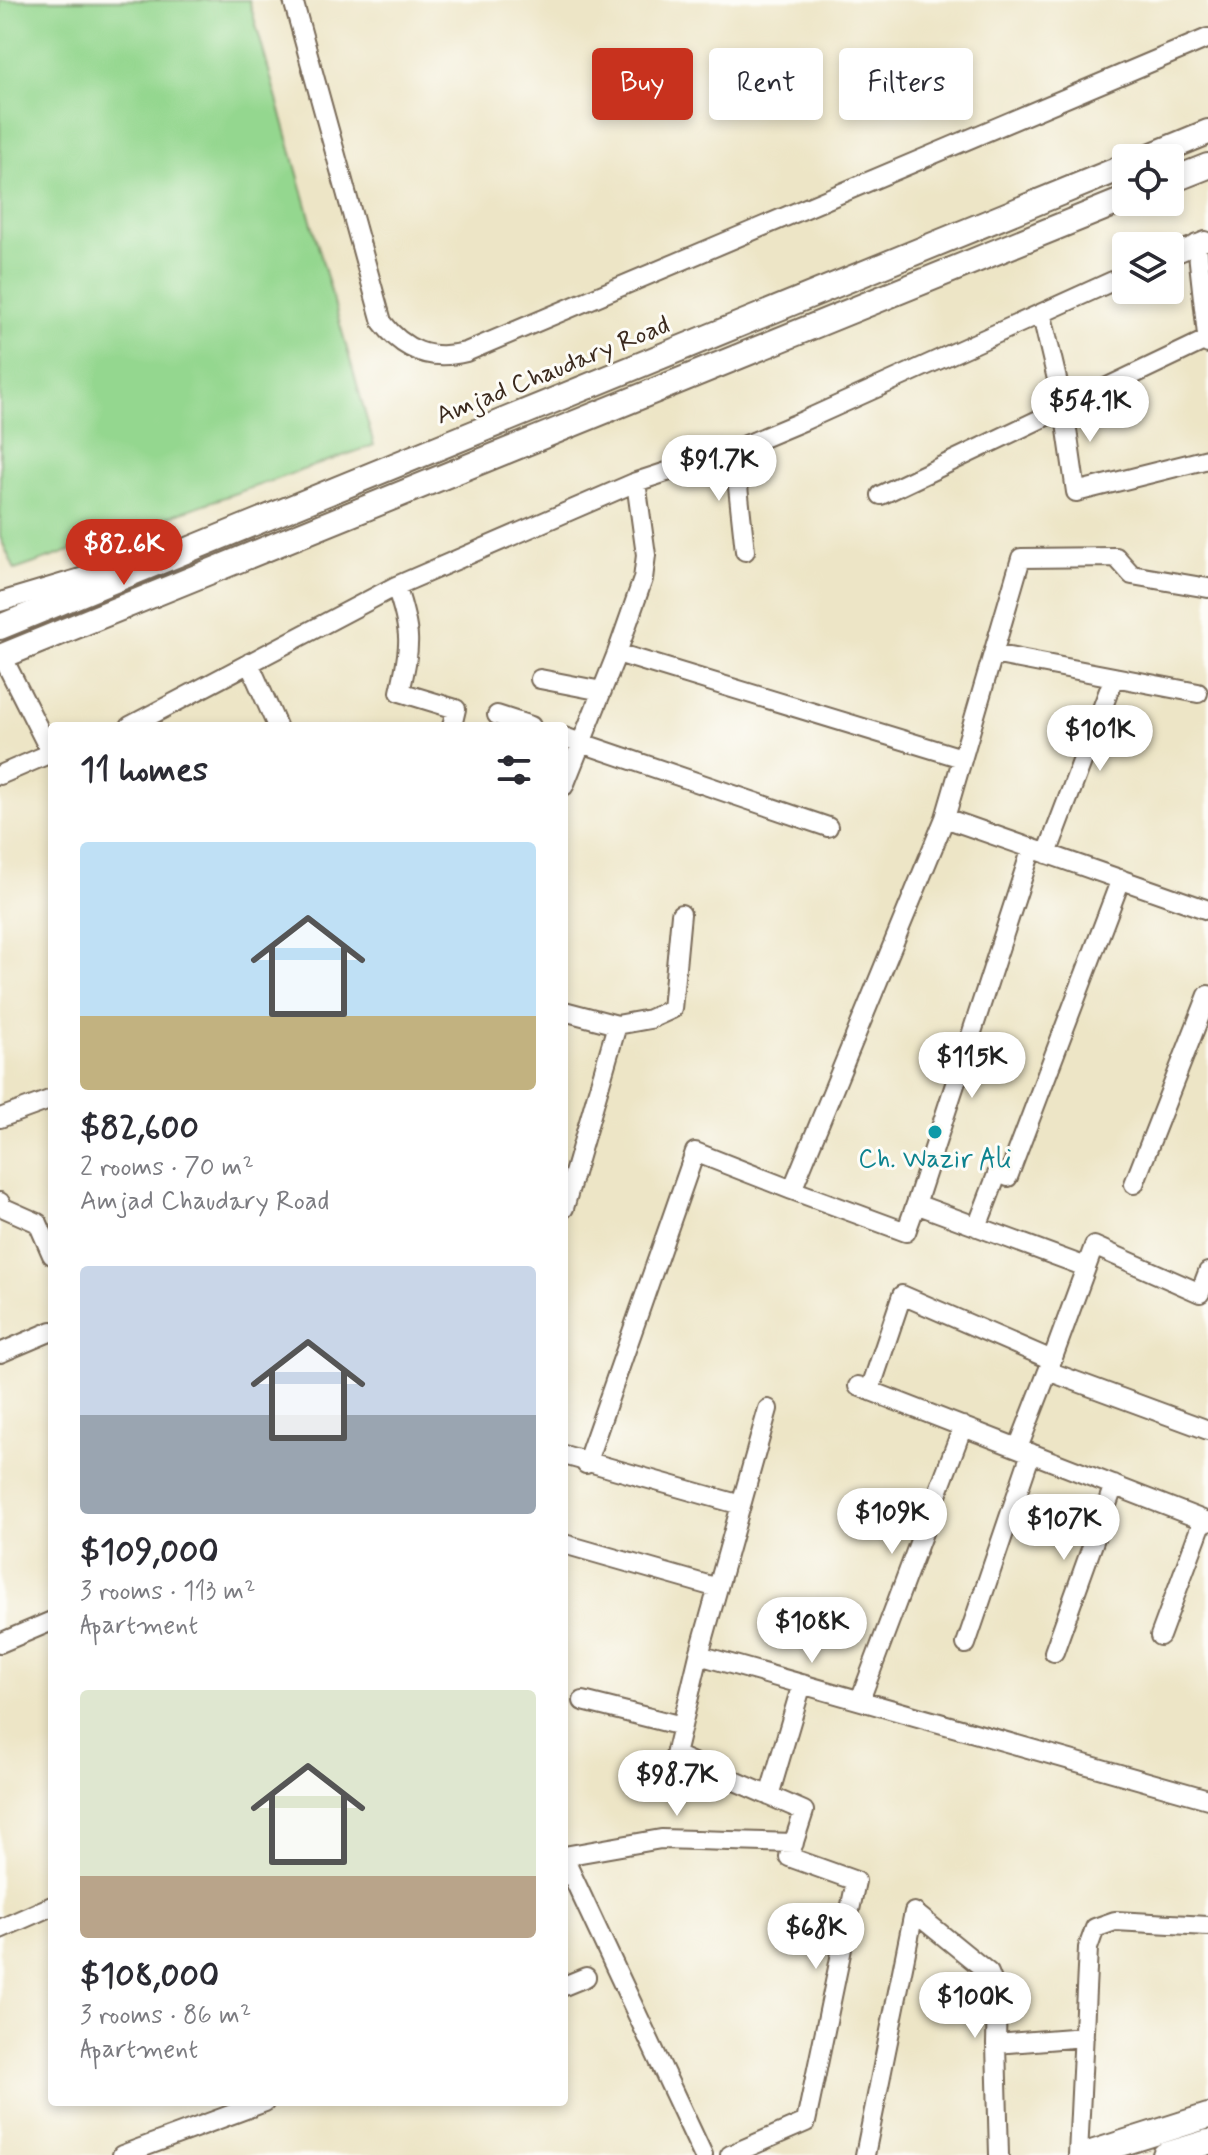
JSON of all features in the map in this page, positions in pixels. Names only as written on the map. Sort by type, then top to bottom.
[{"type":"main road","points":[[1179,144],[1208,132]]},
{"type":"main road","points":[[1184,175],[1208,166]]},
{"type":"main road","name":"Amjad Chaudary Road","points":[[0,627],[1112,172]]},
{"type":"main road","points":[[1,657],[1112,205]]},
{"type":"main road","points":[[1085,2155],[1205,2135]]},
{"type":"main road","points":[[1165,2155],[1205,2135]]},
{"type":"street","points":[[293,0],[382,322],[403,344],[430,356],[446,357],[466,352],[1208,38]]},
{"type":"street","points":[[881,495],[1208,341],[1203,242],[1184,250]]},
{"type":"street","points":[[138,722],[396,586],[636,482],[734,450],[1042,316],[1112,282]]},
{"type":"street","points":[[1042,316],[1064,409],[1076,492],[1208,459]]},
{"type":"street","points":[[734,450],[745,551]]},
{"type":"street","points":[[568,766],[573,740],[602,691],[617,653],[645,567],[636,482]]},
{"type":"street","points":[[0,602],[241,529]]},
{"type":"street","points":[[792,1190],[945,818],[1021,558],[1116,557],[1132,575],[1208,588]]},
{"type":"street","points":[[396,586],[410,627],[410,647],[400,692],[456,709],[453,722]]},
{"type":"street","points":[[617,653],[854,728],[962,758]]},
{"type":"street","points":[[993,654],[1198,693]]},
{"type":"street","points":[[1,657],[48,748]]},
{"type":"street","points":[[249,663],[275,722]]},
{"type":"street","points":[[586,1464],[695,1152],[906,1232],[1039,851],[1114,677]]},
{"type":"street","points":[[540,679],[602,691]]},
{"type":"street","points":[[497,715],[519,722]]},
{"type":"street","points":[[573,740],[828,827]]},
{"type":"street","points":[[0,775],[48,755]]},
{"type":"street","points":[[945,818],[1208,910]]},
{"type":"street","points":[[977,1227],[998,1172],[1008,1177],[1121,879]]},
{"type":"street","points":[[568,1012],[617,1025],[650,1019],[672,1009],[681,914]]},
{"type":"street","points":[[1134,1184],[1208,995]]},
{"type":"street","points":[[568,1194],[617,1025]]},
{"type":"street","points":[[0,1118],[48,1100]]},
{"type":"street","points":[[0,1202],[2,1207],[45,1220]]},
{"type":"street","points":[[916,1204],[1086,1267]]},
{"type":"street","points":[[966,1644],[1050,1366],[1094,1246],[1200,1293],[1208,1272]]},
{"type":"street","points":[[1160,1636],[1206,1521],[864,1388],[902,1295],[1050,1366],[1208,1430]]},
{"type":"street","points":[[0,1353],[48,1333]]},
{"type":"street","points":[[730,2155],[806,2122],[856,1881],[789,1857],[804,1811],[675,1755],[699,1655],[768,1409]]},
{"type":"street","points":[[860,1700],[963,1426]]},
{"type":"street","points":[[568,1457],[741,1505]]},
{"type":"street","points":[[1054,1652],[1114,1485]]},
{"type":"street","points":[[568,1545],[718,1588]]},
{"type":"street","points":[[0,1643],[48,1623]]},
{"type":"street","points":[[699,1655],[1208,1799]]},
{"type":"street","points":[[769,1796],[802,1684]]},
{"type":"street","points":[[583,1701],[682,1726]]},
{"type":"street","points":[[568,1856],[661,1839],[794,1843]]},
{"type":"street","points":[[568,1866],[703,2155]]},
{"type":"street","points":[[0,1929],[48,1908]]},
{"type":"street","points":[[865,2155],[914,1912],[989,1973],[997,1993],[999,2155]]},
{"type":"street","points":[[1078,2155],[1088,1948],[1095,1928],[1115,1921],[1208,1926]]},
{"type":"street","points":[[568,1984],[586,1977]]},
{"type":"street","points":[[996,2044],[1084,2037]]},
{"type":"street","points":[[122,2155],[254,2106]]},
{"type":"green space","points":[[0,0],[249,0],[374,445],[15,570],[0,537]]},
{"type":"place","name":"Ch. Wazir Ali","points":[[935,1132]]}]
